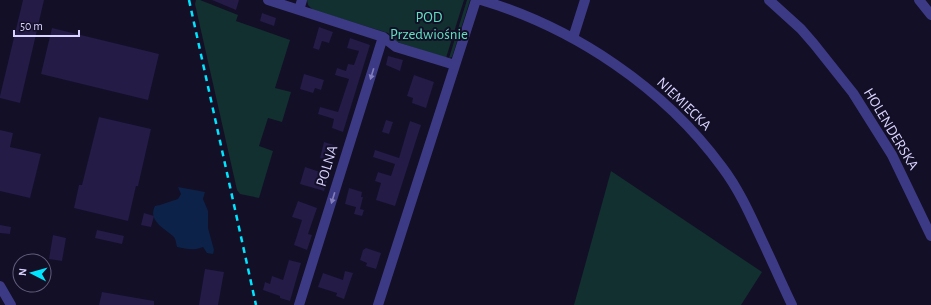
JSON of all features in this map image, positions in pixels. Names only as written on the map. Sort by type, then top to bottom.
[{"type":"street","points":[[268,0],[301,5],[383,37],[396,47],[455,65]]},
{"type":"street","points":[[378,305],[476,0]]},
{"type":"street","name":"NIEMIECKA","points":[[481,0],[534,20],[573,38],[610,61],[643,85],[673,112],[700,140],[722,167],[742,198],[792,305]]},
{"type":"street","points":[[573,38],[585,0]]},
{"type":"street","name":"HOLENDERSKA","points":[[769,0],[814,44],[853,93],[892,156],[931,236]]},
{"type":"street","points":[[919,0],[931,15]]},
{"type":"street","name":"POLNA","points":[[299,305],[383,37]]},
{"type":"street","points":[[0,286],[11,305]]},
{"type":"green space","points":[[196,0],[200,0],[238,15],[236,21],[290,40],[275,88],[291,92],[282,122],[268,118],[259,146],[273,151],[259,198],[240,194],[237,190],[195,4]]},
{"type":"green space","name":"POD Przedwiośnie","points":[[307,0],[464,0],[446,58],[397,42],[388,33],[313,10],[308,5]]},
{"type":"green space","points":[[467,0],[470,0],[452,57],[449,58]]},
{"type":"green space","points":[[611,171],[762,272],[741,305],[574,305]]},
{"type":"water","points":[[178,187],[205,192],[203,199],[208,211],[208,228],[214,250],[213,254],[207,253],[203,247],[187,249],[177,247],[174,237],[162,228],[155,220],[153,211],[155,206],[178,199],[181,194]]},
{"type":"building","points":[[23,0],[44,0],[20,103],[0,98],[0,96]]},
{"type":"building","points":[[212,0],[239,0],[236,10]]},
{"type":"building","points":[[262,13],[276,18],[274,26],[260,21]]},
{"type":"building","points":[[319,27],[333,32],[329,43],[322,41],[319,50],[313,48]]},
{"type":"building","points":[[52,28],[159,54],[148,100],[41,74]]},
{"type":"building","points":[[350,38],[370,45],[343,132],[332,128],[334,119],[318,114],[320,107],[338,112],[349,79],[335,75],[337,68],[346,71],[348,64],[354,65],[359,51],[347,48]]},
{"type":"building","points":[[388,56],[403,60],[400,71],[386,65]]},
{"type":"building","points":[[304,74],[324,80],[321,90],[315,88],[313,93],[300,89]]},
{"type":"building","points":[[414,75],[434,82],[426,108],[412,103],[413,98],[407,96]]},
{"type":"building","points":[[99,117],[151,129],[138,186],[136,186],[128,221],[74,208],[79,185],[82,185]]},
{"type":"building","points":[[386,120],[393,122],[389,134],[382,132]]},
{"type":"building","points":[[410,121],[421,125],[395,206],[376,200],[381,183],[375,181],[378,172],[391,176],[395,164],[373,157],[375,150],[399,158]]},
{"type":"building","points":[[0,130],[13,133],[10,147],[41,154],[30,198],[0,191]]},
{"type":"building","points":[[324,142],[337,146],[332,162],[320,158]]},
{"type":"building","points":[[305,167],[326,174],[324,180],[327,181],[324,191],[300,184]]},
{"type":"building","points":[[349,188],[362,192],[361,197],[363,197],[360,209],[364,210],[362,216],[354,214],[356,207],[345,204]]},
{"type":"building","points":[[298,201],[317,208],[308,234],[312,235],[307,250],[294,245],[302,220],[292,217]]},
{"type":"building","points":[[144,213],[154,216],[151,227],[141,225]]},
{"type":"building","points":[[0,225],[11,227],[10,234],[0,233]]},
{"type":"building","points":[[97,230],[124,236],[122,244],[95,238]]},
{"type":"building","points":[[53,235],[66,238],[62,261],[52,259],[52,253],[50,253]]},
{"type":"building","points":[[366,248],[381,253],[376,269],[366,266],[367,263],[360,260],[363,250]]},
{"type":"building","points":[[289,260],[301,263],[290,301],[263,290],[265,282],[270,284],[272,276],[283,280]]},
{"type":"building","points":[[205,269],[224,272],[218,305],[199,305]]},
{"type":"building","points":[[345,271],[353,273],[344,299],[336,296],[337,293],[318,287],[323,273],[343,280]]},
{"type":"building","points":[[102,292],[154,301],[154,305],[99,305]]},
{"type":"railway","points":[[189,0],[256,305]]}]
